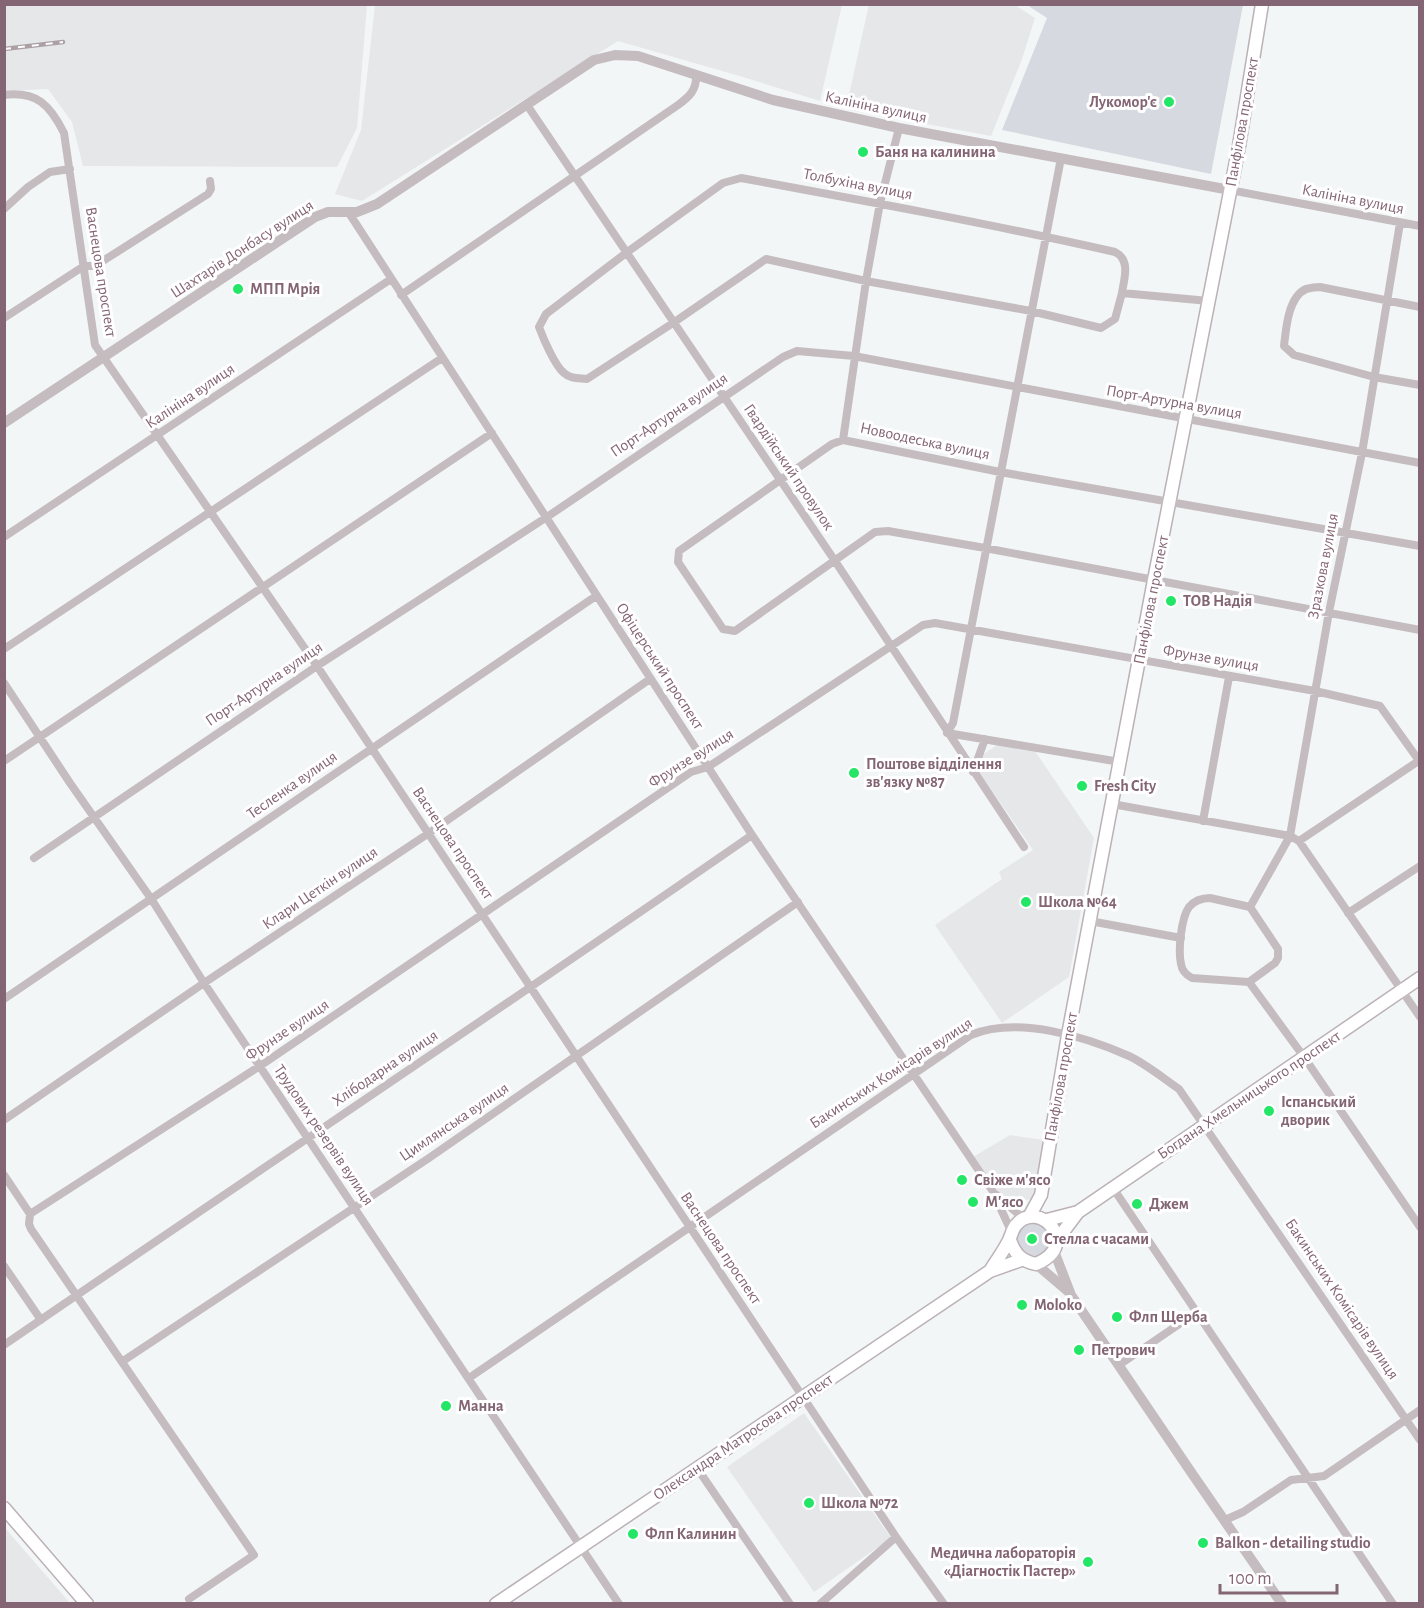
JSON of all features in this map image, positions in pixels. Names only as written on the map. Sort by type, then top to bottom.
[{"type":"main road","name":"Панфілова проспект","points":[[1027,1218],[1041,1195],[1068,1035],[1230,190],[1262,4]]},
{"type":"main road","name":"Богдана Хмельницького проспект","points":[[1078,1212],[1419,978]]},
{"type":"main road","name":"Панфілова проспект","points":[[1041,1195],[1047,1220]]},
{"type":"main road","points":[[990,1271],[1011,1237],[1016,1224],[1027,1218],[1047,1220],[1078,1212]]},
{"type":"main road","points":[[990,1271],[1021,1260],[1036,1264],[1047,1260],[1078,1212]]},
{"type":"main road","points":[[1047,1220],[1053,1228],[1056,1245]]},
{"type":"main road","points":[[1011,1237],[1014,1251],[1021,1260]]},
{"type":"main road","name":"Олександра Матросова проспект","points":[[496,1604],[990,1271]]},
{"type":"main road","points":[[4,1508],[87,1604]]},
{"type":"street","name":"Шахтарів Донбасу вулиця","points":[[4,423],[315,216],[328,212],[357,212],[377,204],[594,60],[615,55],[638,56],[696,75]]},
{"type":"street","name":"Калініна вулиця","points":[[696,75],[773,100],[899,128],[1419,226]]},
{"type":"street","points":[[401,295],[689,96],[696,82],[696,75]]},
{"type":"street","name":"Васнецова проспект","points":[[4,95],[21,93],[40,100],[54,114],[64,132],[95,345],[105,356],[317,666],[896,1538],[944,1604]]},
{"type":"street","name":"Гвардійський провулок","points":[[527,105],[835,561],[1024,847]]},
{"type":"street","points":[[843,440],[854,357],[880,204],[899,128]]},
{"type":"street","points":[[1061,158],[985,548],[972,630],[953,723],[947,733],[1120,762]]},
{"type":"street","points":[[4,209],[28,187],[50,172],[70,169]]},
{"type":"street","name":"Толбухіна вулиця","points":[[741,178],[1046,236],[1119,254],[1123,258],[1125,266],[1122,293],[1115,320],[1101,328],[1031,311],[866,282],[766,259],[587,379],[574,378],[563,373],[539,327],[546,314],[626,253],[723,183],[734,179],[741,178]]},
{"type":"street","points":[[4,318],[84,266],[95,266],[208,194],[212,189],[210,181]]},
{"type":"street","name":"Офіцерський проспект","points":[[349,213],[752,835],[912,1075],[992,1190]]},
{"type":"street","name":"Зразкова вулиця","points":[[1250,907],[1290,836],[1329,612],[1362,453],[1400,223]]},
{"type":"street","name":"Калініна вулиця","points":[[4,537],[391,279]]},
{"type":"street","points":[[1419,306],[1320,287],[1305,290],[1296,298],[1286,320],[1284,346],[1294,356],[1374,377],[1419,385]]},
{"type":"street","points":[[1122,293],[1209,301]]},
{"type":"street","name":"Порт-Артурна вулиця","points":[[34,858],[317,666],[547,517],[783,357],[797,351],[854,357],[1419,463]]},
{"type":"street","points":[[4,649],[442,358]]},
{"type":"street","points":[[4,761],[492,433]]},
{"type":"street","name":"Новоодеська вулиця","points":[[835,561],[735,631],[723,629],[678,562],[679,550],[832,444],[843,440],[1000,472],[1419,546]]},
{"type":"street","points":[[835,561],[875,532],[888,531],[1419,630]]},
{"type":"street","name":"Тесленка вулиця","points":[[4,999],[596,596]]},
{"type":"street","name":"Фрунзе вулиця","points":[[30,1214],[260,1066],[691,772],[708,767],[890,645],[928,623],[1315,691],[1380,705],[1419,761]]},
{"type":"street","points":[[1203,820],[1229,677]]},
{"type":"street","name":"Клари Цеткін вулиця","points":[[4,1120],[429,833],[650,679]]},
{"type":"street","name":"Трудових резервів вулиця","points":[[4,683],[70,783],[152,900],[204,983],[619,1604]]},
{"type":"street","points":[[973,772],[985,739]]},
{"type":"street","points":[[1299,841],[1419,761]]},
{"type":"street","points":[[1112,804],[1290,836],[1299,841],[1419,1017]]},
{"type":"street","name":"Хлібодарна вулиця","points":[[4,1345],[752,835]]},
{"type":"street","points":[[1348,913],[1419,866]]},
{"type":"street","points":[[1210,898],[1250,907],[1278,953],[1275,963],[1249,982],[1188,976],[1180,964],[1181,938],[1187,910],[1200,900],[1210,898]]},
{"type":"street","name":"Цимлянська вулиця","points":[[123,1361],[355,1208],[576,1058],[798,902]]},
{"type":"street","points":[[1090,921],[1181,938]]},
{"type":"street","points":[[1249,982],[1304,1057],[1419,1227]]},
{"type":"street","name":"Бакинських Комісарів вулиця","points":[[469,1378],[971,1035],[986,1029],[1019,1026],[1068,1035],[1130,1056],[1179,1089],[1419,1440]]},
{"type":"street","points":[[4,1175],[30,1214],[31,1229],[75,1296],[123,1361],[254,1555],[189,1599]]},
{"type":"street","points":[[1113,1188],[1393,1604]]},
{"type":"street","points":[[992,1190],[1027,1218]]},
{"type":"street","points":[[992,1190],[1011,1237]]},
{"type":"street","points":[[1056,1245],[1071,1295]]},
{"type":"street","points":[[1036,1264],[1071,1295],[1280,1603]]},
{"type":"street","points":[[4,1266],[41,1320]]},
{"type":"street","points":[[1119,1365],[1197,1312]]},
{"type":"street","points":[[1225,1520],[1243,1512],[1291,1480],[1324,1476],[1419,1410]]},
{"type":"street","points":[[697,1468],[790,1604]]},
{"type":"street","points":[[820,1604],[896,1538]]},
{"type":"shaded area","points":[[869,4],[1015,5],[1035,18],[1022,59],[991,136],[850,110],[847,104]]},
{"type":"shaded area","points":[[4,5],[367,5],[357,128],[337,167],[83,166],[72,122],[48,89],[5,91]]},
{"type":"shaded area","points":[[375,5],[842,5],[820,101],[618,41],[362,201],[335,194],[361,130]]},
{"type":"shaded area","points":[[1027,5],[1243,5],[1211,174],[1002,130],[1047,18]]},
{"type":"shaded area","name":"Школа №64","points":[[1000,743],[1035,751],[1094,838],[1069,977],[1002,1023],[935,925],[1002,879],[999,872],[1033,850],[972,762]]},
{"type":"shaded area","points":[[1010,1135],[1044,1140],[1033,1199],[1008,1202],[973,1157]]},
{"type":"shaded area","points":[[1033,1223],[1045,1228],[1050,1240],[1045,1252],[1033,1257],[1021,1252],[1016,1240],[1021,1228]]},
{"type":"shaded area","name":"Школа №72","points":[[804,1413],[891,1538],[814,1592],[727,1467]]},
{"type":"shaded area","points":[[5,1528],[70,1603],[5,1603]]},
{"type":"railway","points":[[4,49],[63,42]]},
{"type":"place","name":"Лукомор'є","points":[[1169,102]]},
{"type":"place","name":"Баня на калинина","points":[[863,152]]},
{"type":"place","name":"МПП Мрія","points":[[238,289]]},
{"type":"place","name":"ТОВ Надія","points":[[1171,601]]},
{"type":"place","name":"Поштове відділення зв'язку №87","points":[[854,773]]},
{"type":"place","name":"Fresh City","points":[[1082,786]]},
{"type":"place","name":"Школа №64","points":[[1026,902]]},
{"type":"place","name":"Іспанський дворик","points":[[1269,1111]]},
{"type":"place","name":"Свіже м'ясо","points":[[962,1180]]},
{"type":"place","name":"М'ясо","points":[[973,1202]]},
{"type":"place","name":"Джем","points":[[1137,1204]]},
{"type":"place","name":"Стелла с часами","points":[[1032,1239]]},
{"type":"place","name":"Moloko","points":[[1022,1305]]},
{"type":"place","name":"Флп Щерба","points":[[1117,1317]]},
{"type":"place","name":"Петрович","points":[[1079,1350]]},
{"type":"place","name":"Манна","points":[[446,1406]]},
{"type":"place","name":"Школа №72","points":[[809,1503]]},
{"type":"place","name":"Флп Калинин","points":[[633,1534]]},
{"type":"place","name":"Balkon - detailing studio","points":[[1203,1543]]},
{"type":"place","name":"Медична лабораторія «Діагностік Пастер»","points":[[1088,1562]]}]
